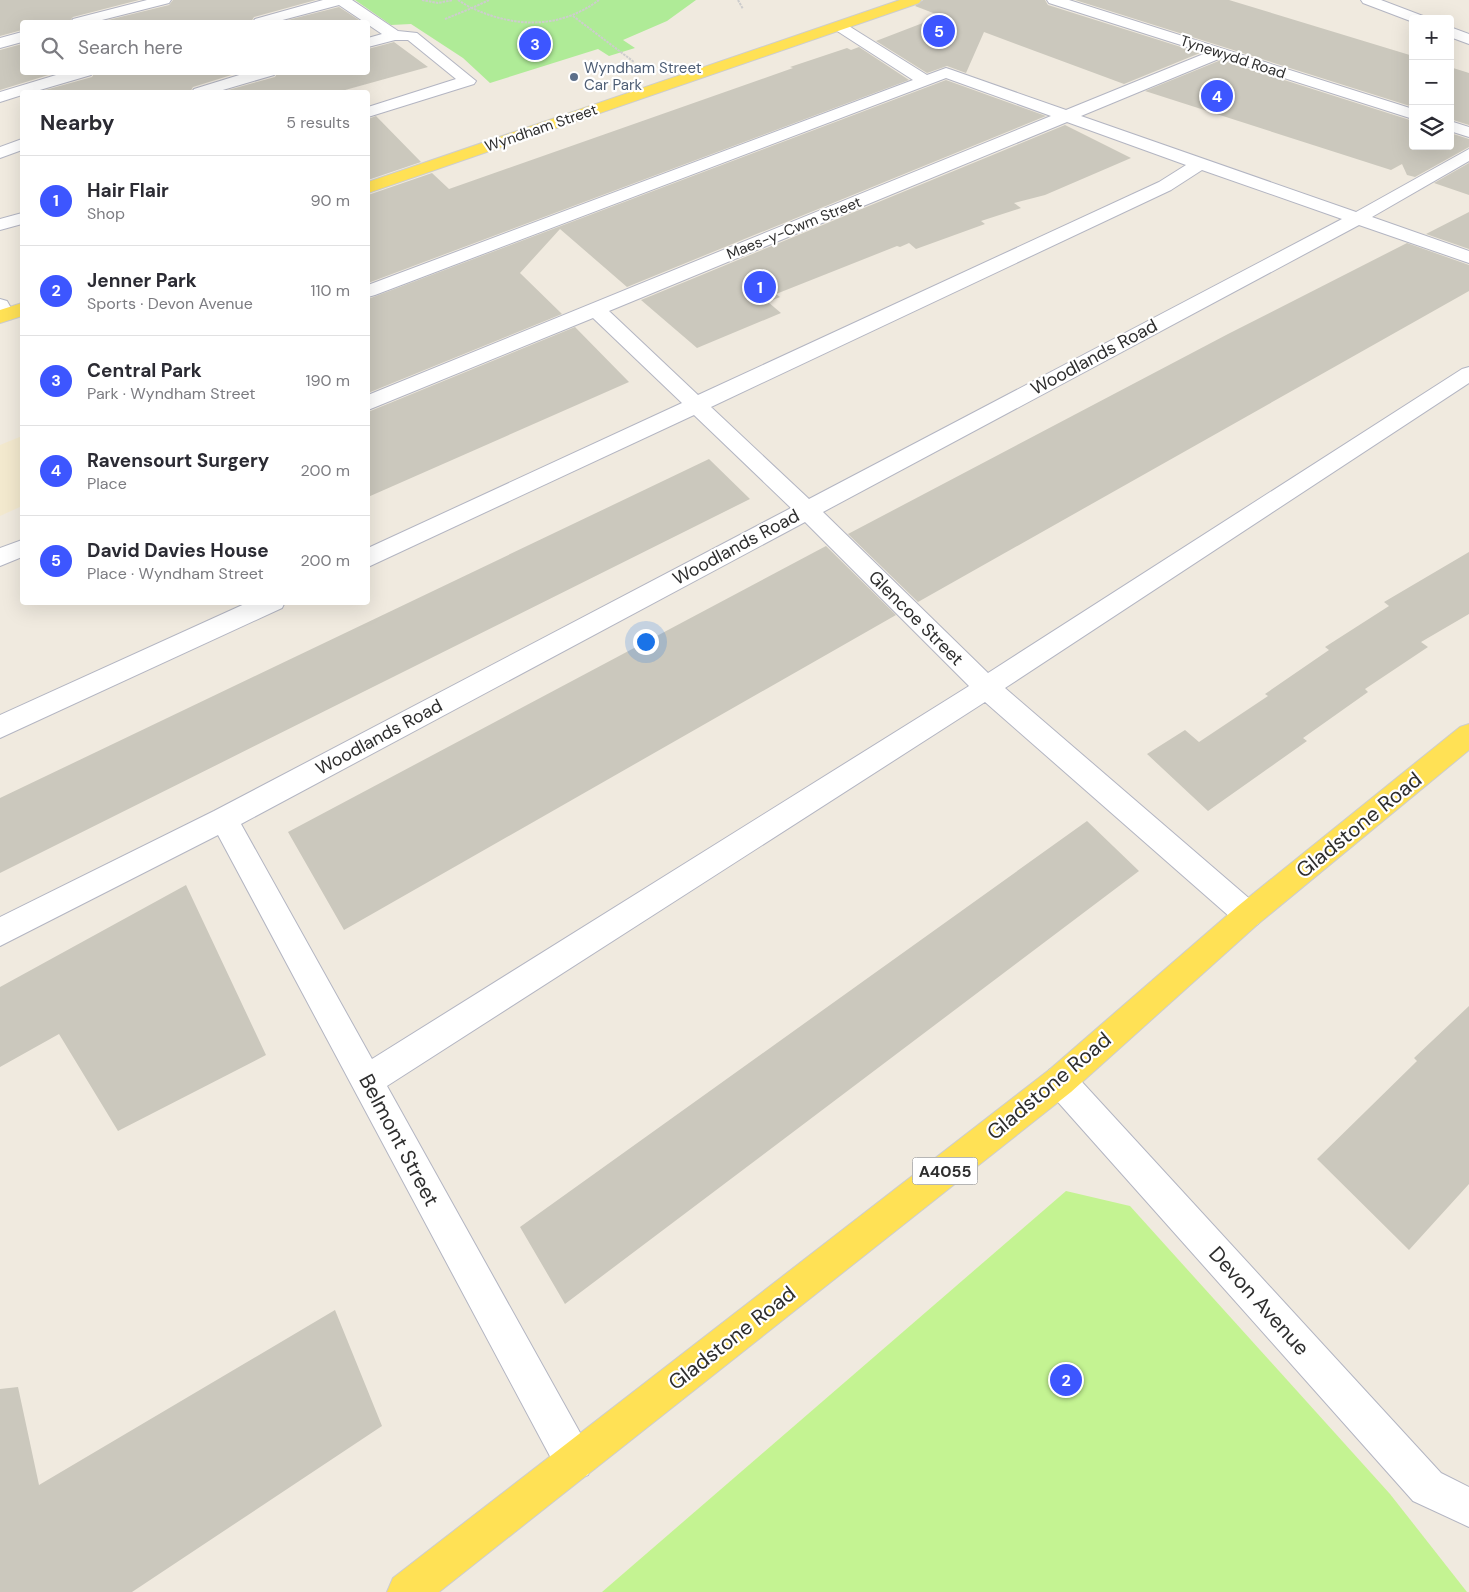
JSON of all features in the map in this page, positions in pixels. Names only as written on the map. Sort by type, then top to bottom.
[{"type":"main road","name":"Wyndham Street","points":[[370,187],[914,0]]},
{"type":"main road","name":"Gladstone Road","points":[[408,1592],[1060,1081],[1248,915],[1469,735]]},
{"type":"street","points":[[86,20],[164,0]]},
{"type":"street","points":[[267,20],[340,0],[394,35]]},
{"type":"street","name":"Tynewydd Road","points":[[1054,0],[1409,113]]},
{"type":"street","points":[[1368,0],[1409,16]]},
{"type":"street","points":[[839,26],[924,80]]},
{"type":"street","points":[[1454,33],[1469,39]]},
{"type":"street","points":[[370,42],[394,35],[412,36],[468,80],[370,111]]},
{"type":"street","points":[[0,43],[20,38]]},
{"type":"street","name":"Maes-y-Cwm Street","points":[[370,402],[1220,53]]},
{"type":"street","points":[[370,290],[946,73],[1469,258]]},
{"type":"street","points":[[24,90],[75,75]]},
{"type":"street","points":[[207,90],[258,75]]},
{"type":"street","points":[[0,97],[20,91]]},
{"type":"street","points":[[1454,127],[1469,132]]},
{"type":"street","points":[[0,153],[20,145]]},
{"type":"street","name":"Woodlands Road","points":[[0,932],[224,819],[1358,218],[1469,154]]},
{"type":"street","points":[[370,557],[1165,186],[1200,164]]},
{"type":"street","points":[[0,224],[20,219]]},
{"type":"street","name":"Glencoe Street","points":[[595,309],[807,510],[986,687],[1248,915]]},
{"type":"street","points":[[367,1080],[986,687],[1469,374]]},
{"type":"street","points":[[0,557],[20,549]]},
{"type":"street","points":[[0,727],[266,605]]},
{"type":"street","name":"Belmont Street","points":[[224,819],[574,1461]]},
{"type":"street","name":"Devon Avenue","points":[[1060,1081],[1427,1487],[1469,1507]]},
{"type":"path","points":[[422,0],[438,3],[454,0]]},
{"type":"path","points":[[458,0],[506,22],[533,23],[573,16],[599,0]]},
{"type":"path","points":[[472,8],[489,0]]},
{"type":"path","points":[[738,0],[743,9]]},
{"type":"path","points":[[573,16],[621,52]]},
{"type":"shaded area","points":[[20,437],[20,507],[0,516],[0,445]]},
{"type":"green space","points":[[355,0],[696,0],[667,21],[623,40],[635,48],[609,56],[598,49],[490,83],[463,58],[411,24],[391,25]]},
{"type":"green space","points":[[1066,1191],[1130,1206],[1390,1494],[1467,1592],[602,1592]]},
{"type":"building","points":[[0,0],[139,0],[73,17],[71,20],[20,20],[20,31],[0,36]]},
{"type":"building","points":[[173,0],[316,0],[254,17],[252,20],[108,20],[169,5]]},
{"type":"building","points":[[923,0],[1045,0],[1048,5],[1200,53],[1124,84],[984,32],[966,73],[947,66],[927,73],[876,41],[941,16],[915,6]]},
{"type":"building","points":[[1075,0],[1229,0],[1409,55],[1409,106]]},
{"type":"building","points":[[339,7],[359,20],[288,20]]},
{"type":"building","points":[[394,42],[428,67],[345,90],[228,90],[275,77],[276,75],[370,75],[370,48]]},
{"type":"building","points":[[20,45],[20,75],[48,75],[0,90],[0,50]]},
{"type":"building","points":[[859,47],[909,80],[370,282],[370,194],[432,173],[449,189],[793,68],[790,67],[847,48],[851,50]]},
{"type":"building","points":[[1221,60],[1409,120],[1409,150],[1454,150],[1454,134],[1469,139],[1469,147],[1415,177],[1407,175],[1402,164],[1391,170],[1145,91]]},
{"type":"building","points":[[1454,68],[1469,73],[1469,125],[1454,120]]},
{"type":"building","points":[[93,75],[231,75],[193,87],[191,90],[45,90],[92,77]]},
{"type":"building","points":[[946,80],[1046,116],[627,287],[560,229],[520,273],[562,314],[370,392],[370,298]]},
{"type":"building","points":[[376,116],[421,162],[370,179],[370,118]]},
{"type":"building","points":[[1065,125],[1131,158],[1045,195],[1014,203],[1021,208],[981,221],[985,224],[916,249],[909,243],[900,247],[897,246],[776,294],[780,297],[768,302],[781,313],[697,348],[641,300]]},
{"type":"building","points":[[1469,163],[1469,195],[1434,183]]},
{"type":"building","points":[[1469,212],[1469,249],[1426,234]]},
{"type":"building","points":[[1407,243],[1469,265],[1469,291],[918,602],[848,534],[1228,334]]},
{"type":"building","points":[[575,327],[629,382],[370,496],[370,411]]},
{"type":"building","points":[[709,459],[750,499],[0,873],[0,798]]},
{"type":"building","points":[[826,546],[896,615],[344,930],[288,832]]},
{"type":"building","points":[[1469,552],[1469,614],[1421,642],[1428,647],[1365,689],[1368,692],[1303,738],[1307,741],[1208,811],[1147,754],[1185,730],[1199,742],[1268,696],[1265,694],[1329,650],[1325,647],[1389,606],[1384,602]]},
{"type":"building","points":[[1087,821],[1139,871],[565,1304],[520,1227]]},
{"type":"building","points":[[186,885],[266,1055],[118,1131],[59,1034],[0,1067],[0,987]]},
{"type":"building","points":[[1469,1006],[1469,1184],[1409,1250],[1317,1159],[1417,1061],[1414,1058]]},
{"type":"building","points":[[335,1310],[382,1426],[132,1592],[0,1592],[0,1389],[18,1387],[39,1485]]},
{"type":"place","name":"David Davies House","points":[[939,31]]},
{"type":"place","name":"Central Park","points":[[535,44]]},
{"type":"place","name":"Wyndham Street Car Park","points":[[574,77]]},
{"type":"place","name":"Ravensourt Surgery","points":[[1217,96]]},
{"type":"place","name":"Hair Flair","points":[[760,287]]},
{"type":"place","name":"Jenner Park","points":[[1066,1380]]}]
